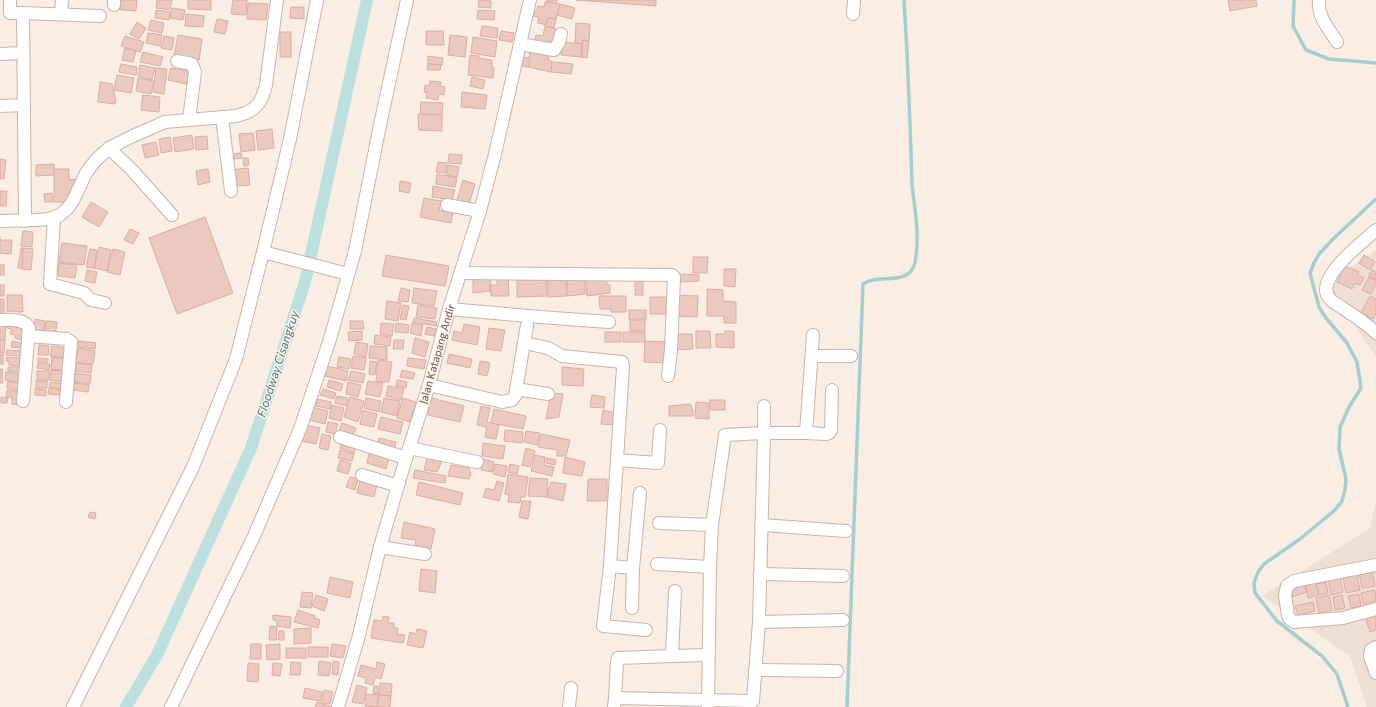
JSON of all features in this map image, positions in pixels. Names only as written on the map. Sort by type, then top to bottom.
[{"type":"street","points":[[10,0],[11,13],[23,53],[25,221]]},
{"type":"street","points":[[61,14],[62,0]]},
{"type":"street","points":[[0,221],[25,221],[60,215],[73,201],[86,173],[95,161],[109,148],[133,136],[166,122],[236,116],[246,113],[259,103],[266,85],[277,0]]},
{"type":"street","points":[[73,707],[193,467],[236,359],[290,139],[317,0]]},
{"type":"street","points":[[171,707],[254,536],[300,429],[330,339],[355,251],[407,0]]},
{"type":"street","name":"Jalan Katapang Andir","points":[[338,707],[358,639],[380,547],[496,154],[530,0]]},
{"type":"street","points":[[853,14],[854,0]]},
{"type":"street","points":[[1319,0],[1318,7],[1323,21],[1337,42]]},
{"type":"street","points":[[11,13],[100,16]]},
{"type":"street","points":[[520,44],[554,50],[559,42],[561,34]]},
{"type":"street","points":[[0,54],[23,53]]},
{"type":"street","points":[[177,62],[192,64],[195,72],[189,120]]},
{"type":"street","points":[[0,106],[24,105]]},
{"type":"street","points":[[222,117],[231,191]]},
{"type":"street","points":[[109,148],[132,170],[172,215]]},
{"type":"street","points":[[447,205],[480,211]]},
{"type":"street","points":[[54,217],[50,284],[84,293],[91,300],[105,303]]},
{"type":"street","points":[[1376,230],[1338,265],[1331,275],[1327,287],[1327,293],[1331,300],[1355,316],[1376,333]]},
{"type":"street","points":[[263,252],[348,274]]},
{"type":"street","points":[[461,273],[672,275],[674,278],[671,350],[668,376]]},
{"type":"street","points":[[449,309],[609,322]]},
{"type":"street","points":[[0,320],[25,322],[29,328],[24,401]]},
{"type":"street","points":[[429,385],[502,402],[512,400],[515,396],[527,326]]},
{"type":"street","points":[[806,433],[813,335]]},
{"type":"street","points":[[28,336],[67,339],[71,342],[72,345],[66,402]]},
{"type":"street","points":[[524,343],[548,348],[562,356],[622,362],[623,367],[610,566],[603,626],[646,630]]},
{"type":"street","points":[[812,356],[851,356]]},
{"type":"street","points":[[516,389],[548,394]]},
{"type":"street","points":[[708,703],[712,525],[725,435],[764,433],[829,433],[831,430],[832,390]]},
{"type":"street","points":[[708,655],[618,658],[614,702],[753,704],[759,622],[764,406]]},
{"type":"street","points":[[617,460],[658,463],[660,430]]},
{"type":"street","points":[[340,437],[407,453],[477,462]]},
{"type":"street","points":[[362,475],[398,486]]},
{"type":"street","points":[[632,608],[633,568],[640,493]]},
{"type":"street","points":[[659,523],[712,525]]},
{"type":"street","points":[[761,525],[846,532]]},
{"type":"street","points":[[380,547],[425,554]]},
{"type":"street","points":[[657,564],[710,567]]},
{"type":"street","points":[[1376,565],[1294,581],[1286,586],[1284,595],[1288,616],[1294,622],[1342,618],[1376,609]]},
{"type":"street","points":[[610,566],[633,568]]},
{"type":"street","points":[[760,574],[843,576]]},
{"type":"street","points":[[672,656],[675,591]]},
{"type":"street","points":[[759,622],[843,620]]},
{"type":"street","points":[[1376,647],[1371,650],[1370,657],[1376,673]]},
{"type":"street","points":[[755,670],[837,671]]},
{"type":"street","points":[[570,707],[571,688]]},
{"type":"shaded area","points":[[1376,250],[1376,357],[1327,284]]},
{"type":"shaded area","points":[[1376,500],[1376,707],[1367,707],[1350,656],[1262,596],[1370,528]]},
{"type":"building","points":[[120,0],[137,0],[136,11],[114,9],[115,3],[120,3]]},
{"type":"building","points":[[157,0],[172,0],[170,10],[156,8]]},
{"type":"building","points":[[188,0],[211,0],[211,10],[188,9]]},
{"type":"building","points":[[233,0],[247,0],[246,15],[231,14]]},
{"type":"building","points":[[479,0],[491,1],[491,8],[478,7]]},
{"type":"building","points":[[547,0],[557,0],[556,5],[547,3]]},
{"type":"building","points":[[576,0],[656,0],[656,6]]},
{"type":"building","points":[[1228,0],[1256,0],[1257,6],[1230,11]]},
{"type":"building","points":[[545,2],[560,4],[556,19],[548,18],[547,25],[538,23],[539,17],[533,16],[534,11],[537,11],[538,6],[544,7]]},
{"type":"building","points":[[248,3],[268,4],[266,20],[247,19]]},
{"type":"building","points":[[560,4],[575,8],[572,19],[557,15]]},
{"type":"building","points":[[291,7],[304,7],[304,19],[290,18]]},
{"type":"building","points":[[172,8],[185,10],[183,20],[170,18]]},
{"type":"building","points":[[156,10],[170,12],[169,20],[155,18]]},
{"type":"building","points":[[478,10],[495,11],[494,20],[477,19]]},
{"type":"building","points":[[186,14],[204,16],[203,27],[185,26]]},
{"type":"building","points":[[548,18],[556,19],[554,28],[545,26]]},
{"type":"building","points":[[217,19],[228,21],[225,34],[214,32]]},
{"type":"building","points":[[151,20],[164,23],[162,33],[148,30]]},
{"type":"building","points":[[137,22],[146,28],[139,39],[130,34]]},
{"type":"building","points":[[576,23],[590,24],[589,41],[583,40],[582,44],[575,43]]},
{"type":"building","points":[[482,26],[498,28],[497,38],[480,36]]},
{"type":"building","points":[[545,26],[556,29],[553,47],[534,44],[536,35],[543,36]]},
{"type":"building","points":[[426,31],[443,31],[444,45],[426,45]]},
{"type":"building","points":[[501,31],[514,33],[512,42],[499,40]]},
{"type":"building","points":[[280,32],[291,32],[291,57],[280,57]]},
{"type":"building","points":[[148,33],[162,35],[160,46],[146,43]]},
{"type":"building","points":[[178,35],[202,39],[199,60],[174,56]]},
{"type":"building","points":[[450,35],[467,37],[465,57],[448,55]]},
{"type":"building","points":[[125,36],[144,42],[140,52],[121,46]]},
{"type":"building","points":[[164,36],[174,38],[172,50],[161,48]]},
{"type":"building","points":[[473,37],[497,41],[495,57],[471,53]]},
{"type":"building","points":[[583,40],[589,41],[587,58],[581,57]]},
{"type":"building","points":[[563,42],[582,44],[581,57],[561,55]]},
{"type":"building","points":[[125,48],[136,51],[133,62],[122,60]]},
{"type":"building","points":[[530,51],[549,54],[548,59],[552,62],[551,72],[528,67]]},
{"type":"building","points":[[143,52],[163,57],[160,66],[140,62]]},
{"type":"building","points":[[470,55],[492,60],[492,68],[494,68],[493,78],[468,75]]},
{"type":"building","points":[[428,56],[443,58],[442,65],[428,64]]},
{"type":"building","points":[[523,57],[530,58],[528,67],[521,66]]},
{"type":"building","points":[[552,62],[573,64],[571,74],[551,72]]},
{"type":"building","points":[[121,64],[137,67],[136,75],[119,72]]},
{"type":"building","points":[[428,64],[441,65],[440,70],[427,70]]},
{"type":"building","points":[[140,65],[155,68],[152,80],[138,76]]},
{"type":"building","points":[[156,68],[167,69],[164,94],[153,92]]},
{"type":"building","points":[[171,68],[190,71],[187,84],[168,80]]},
{"type":"building","points":[[117,75],[134,78],[131,93],[114,90]]},
{"type":"building","points":[[472,77],[485,80],[483,89],[470,86]]},
{"type":"building","points":[[138,78],[154,81],[151,94],[136,91]]},
{"type":"building","points":[[430,81],[441,82],[440,86],[445,87],[444,95],[439,94],[438,100],[426,98],[427,92],[424,92],[425,85],[429,86]]},
{"type":"building","points":[[100,82],[112,84],[116,101],[115,104],[98,102]]},
{"type":"building","points":[[462,92],[487,95],[485,109],[461,107]]},
{"type":"building","points":[[143,95],[160,97],[159,112],[141,110]]},
{"type":"building","points":[[421,102],[443,103],[442,115],[420,114]]},
{"type":"building","points":[[418,114],[442,115],[442,131],[419,130]]},
{"type":"building","points":[[272,129],[274,148],[258,150],[256,131]]},
{"type":"building","points":[[253,133],[255,150],[241,152],[239,134]]},
{"type":"building","points":[[192,135],[194,149],[175,152],[173,138]]},
{"type":"building","points":[[207,136],[208,149],[196,150],[195,137]]},
{"type":"building","points":[[170,137],[172,151],[161,153],[159,139]]},
{"type":"building","points":[[156,142],[159,155],[145,158],[142,145]]},
{"type":"building","points":[[241,153],[242,158],[234,159],[234,154]]},
{"type":"building","points":[[449,154],[462,155],[461,164],[448,163]]},
{"type":"building","points":[[243,158],[248,158],[249,165],[244,166]]},
{"type":"building","points":[[0,159],[6,160],[4,179],[0,179]]},
{"type":"building","points":[[438,162],[447,163],[445,173],[436,172]]},
{"type":"building","points":[[54,164],[54,175],[36,176],[36,165]]},
{"type":"building","points":[[448,165],[459,167],[457,177],[446,175]]},
{"type":"building","points":[[248,168],[250,185],[233,186],[231,170]]},
{"type":"building","points":[[54,169],[69,169],[69,180],[76,179],[76,192],[69,192],[69,202],[54,202]]},
{"type":"building","points":[[208,169],[210,182],[198,185],[196,171]]},
{"type":"building","points":[[437,174],[457,178],[455,187],[436,184]]},
{"type":"building","points":[[463,180],[475,184],[469,204],[457,200]]},
{"type":"building","points":[[400,181],[411,183],[409,193],[399,191]]},
{"type":"building","points":[[433,186],[455,190],[452,200],[432,197]]},
{"type":"building","points":[[0,191],[7,191],[6,206],[0,206]]},
{"type":"building","points":[[52,193],[53,202],[45,202],[44,194]]},
{"type":"building","points":[[424,198],[441,201],[439,210],[453,213],[451,223],[420,217]]},
{"type":"building","points":[[91,202],[108,212],[99,227],[82,217]]},
{"type":"building","points":[[205,217],[233,293],[177,314],[149,238]]},
{"type":"building","points":[[130,229],[139,233],[133,244],[124,240]]},
{"type":"building","points":[[23,231],[33,232],[32,247],[21,246]]},
{"type":"building","points":[[0,240],[12,240],[11,254],[0,253]]},
{"type":"building","points":[[62,243],[87,246],[84,265],[59,262]]},
{"type":"building","points":[[99,247],[111,250],[107,271],[94,268]]},
{"type":"building","points":[[21,248],[29,249],[26,269],[18,268]]},
{"type":"building","points":[[23,248],[33,249],[31,270],[22,269]]},
{"type":"building","points":[[90,249],[97,250],[94,268],[86,267]]},
{"type":"building","points":[[113,249],[125,252],[120,275],[107,272]]},
{"type":"building","points":[[386,255],[449,266],[445,286],[382,276]]},
{"type":"building","points":[[1364,255],[1375,262],[1370,270],[1359,263]]},
{"type":"building","points":[[693,257],[708,257],[707,273],[693,273]]},
{"type":"building","points":[[59,263],[77,265],[75,278],[58,276]]},
{"type":"building","points":[[0,265],[4,265],[4,275],[0,275]]},
{"type":"building","points":[[1345,266],[1359,272],[1357,275],[1364,278],[1360,285],[1355,283],[1352,289],[1337,282]]},
{"type":"building","points":[[724,269],[736,269],[735,287],[724,286]]},
{"type":"building","points":[[87,270],[97,272],[95,283],[85,281]]},
{"type":"building","points":[[1372,270],[1376,272],[1376,280],[1369,276]]},
{"type":"building","points":[[679,274],[699,275],[699,281],[679,282]]},
{"type":"building","points":[[482,276],[491,276],[490,291],[473,293],[473,280],[482,279]]},
{"type":"building","points":[[508,276],[509,296],[491,296],[490,285],[497,285],[497,277]]},
{"type":"building","points":[[539,276],[540,280],[547,280],[547,296],[517,297],[517,279]]},
{"type":"building","points":[[566,276],[567,296],[548,297],[548,277]]},
{"type":"building","points":[[585,276],[606,276],[607,285],[610,285],[610,293],[587,296]]},
{"type":"building","points":[[635,277],[643,277],[643,295],[635,295]]},
{"type":"building","points":[[1369,277],[1376,281],[1371,294],[1362,290]]},
{"type":"building","points":[[585,278],[585,294],[567,296],[567,279]]},
{"type":"building","points":[[0,285],[4,285],[4,296],[0,296]]},
{"type":"building","points":[[401,288],[410,290],[408,302],[398,301]]},
{"type":"building","points":[[414,288],[437,291],[434,306],[412,303]]},
{"type":"building","points":[[707,289],[723,290],[723,301],[736,302],[736,323],[724,323],[724,316],[707,316]]},
{"type":"building","points":[[7,295],[22,295],[23,312],[7,311]]},
{"type":"building","points":[[675,295],[698,296],[697,317],[675,316]]},
{"type":"building","points":[[599,296],[626,296],[626,312],[611,312],[611,309],[600,309]]},
{"type":"building","points":[[1370,296],[1376,299],[1376,314],[1373,319],[1361,313]]},
{"type":"building","points":[[650,297],[671,297],[670,314],[650,314]]},
{"type":"building","points":[[0,299],[4,299],[4,313],[0,314]]},
{"type":"building","points":[[387,301],[401,303],[398,321],[385,319]]},
{"type":"building","points":[[403,305],[409,306],[406,320],[400,319]]},
{"type":"building","points":[[418,305],[437,308],[435,319],[416,317]]},
{"type":"building","points":[[629,310],[646,310],[646,319],[629,319]]},
{"type":"building","points":[[414,318],[437,322],[436,326],[413,322]]},
{"type":"building","points":[[35,319],[45,321],[43,335],[33,334]]},
{"type":"building","points":[[630,320],[645,320],[645,331],[630,331]]},
{"type":"building","points":[[46,321],[57,322],[55,336],[44,335]]},
{"type":"building","points":[[350,321],[363,321],[364,329],[350,329]]},
{"type":"building","points":[[0,322],[6,322],[5,340],[0,339]]},
{"type":"building","points":[[8,322],[21,325],[20,329],[23,330],[21,340],[15,338],[15,335],[10,334],[12,329],[7,328]]},
{"type":"building","points":[[381,323],[394,324],[392,336],[380,334]]},
{"type":"building","points":[[396,323],[409,325],[408,333],[395,332]]},
{"type":"building","points":[[412,323],[423,325],[421,336],[410,333]]},
{"type":"building","points":[[464,324],[480,327],[477,345],[452,340],[454,331],[462,333]]},
{"type":"building","points":[[427,327],[436,329],[434,336],[425,334]]},
{"type":"building","points":[[489,328],[505,330],[501,351],[486,349]]},
{"type":"building","points":[[362,331],[362,340],[349,341],[348,332]]},
{"type":"building","points":[[696,331],[710,331],[711,348],[696,348]]},
{"type":"building","points":[[725,331],[734,331],[734,348],[716,347],[716,334],[725,334]]},
{"type":"building","points":[[605,332],[621,332],[621,342],[605,342]]},
{"type":"building","points":[[623,332],[645,332],[645,342],[623,342]]},
{"type":"building","points":[[672,334],[692,334],[693,349],[673,350]]},
{"type":"building","points":[[375,335],[391,337],[390,346],[374,344]]},
{"type":"building","points":[[415,338],[429,342],[425,357],[412,353]]},
{"type":"building","points":[[0,340],[5,340],[4,353],[0,352]]},
{"type":"building","points":[[394,340],[404,340],[403,349],[393,349]]},
{"type":"building","points":[[12,341],[21,343],[20,348],[11,347]]},
{"type":"building","points":[[79,341],[96,343],[95,349],[78,347]]},
{"type":"building","points":[[645,341],[670,342],[668,363],[644,362]]},
{"type":"building","points":[[356,342],[368,344],[366,357],[354,354]]},
{"type":"building","points":[[39,345],[49,346],[48,355],[38,355]]},
{"type":"building","points":[[52,346],[67,348],[66,358],[50,356]]},
{"type":"building","points":[[370,346],[387,347],[387,360],[369,358]]},
{"type":"building","points":[[78,348],[95,351],[93,364],[76,362]]},
{"type":"building","points":[[7,350],[22,351],[22,356],[6,355]]},
{"type":"building","points":[[0,354],[3,354],[3,364],[0,364]]},
{"type":"building","points":[[449,354],[472,359],[470,368],[447,363]]},
{"type":"building","points":[[353,356],[366,358],[364,370],[351,368]]},
{"type":"building","points":[[7,357],[20,358],[20,366],[9,365],[9,361],[6,361]]},
{"type":"building","points":[[52,357],[66,359],[64,371],[51,369]]},
{"type":"building","points":[[339,357],[351,359],[349,369],[337,367]]},
{"type":"building","points":[[38,358],[48,359],[48,362],[38,362]]},
{"type":"building","points":[[408,358],[426,360],[424,369],[407,366]]},
{"type":"building","points":[[378,360],[392,362],[389,382],[376,381]]},
{"type":"building","points":[[370,361],[377,362],[375,375],[369,374]]},
{"type":"building","points":[[480,361],[490,363],[487,376],[478,374]]},
{"type":"building","points":[[38,363],[50,364],[49,370],[37,368]]},
{"type":"building","points":[[76,363],[92,365],[91,373],[75,371]]},
{"type":"building","points":[[327,366],[348,371],[346,381],[325,376]]},
{"type":"building","points":[[8,367],[20,367],[20,372],[8,371]]},
{"type":"building","points":[[562,367],[584,369],[583,386],[562,385]]},
{"type":"building","points":[[0,369],[2,369],[3,383],[0,383]]},
{"type":"building","points":[[51,370],[63,371],[62,382],[50,380]]},
{"type":"building","points":[[402,370],[415,373],[413,379],[400,377]]},
{"type":"building","points":[[37,371],[49,371],[49,380],[37,380]]},
{"type":"building","points":[[351,371],[365,374],[363,383],[348,380]]},
{"type":"building","points":[[6,372],[21,374],[20,382],[5,380]]},
{"type":"building","points":[[75,373],[91,375],[90,384],[74,382]]},
{"type":"building","points":[[329,380],[343,384],[341,391],[327,387]]},
{"type":"building","points":[[397,380],[407,382],[406,388],[396,386]]},
{"type":"building","points":[[8,381],[19,383],[18,390],[7,388]]},
{"type":"building","points":[[36,381],[47,381],[47,388],[36,388]]},
{"type":"building","points":[[368,381],[383,383],[380,397],[365,394]]},
{"type":"building","points":[[50,382],[62,384],[61,389],[49,387]]},
{"type":"building","points":[[348,382],[361,385],[358,397],[346,394]]},
{"type":"building","points":[[74,383],[89,385],[88,392],[73,390]]},
{"type":"building","points":[[388,386],[404,389],[401,400],[386,396]]},
{"type":"building","points":[[49,388],[61,390],[60,395],[48,394]]},
{"type":"building","points":[[35,389],[46,390],[46,396],[35,395]]},
{"type":"building","points":[[323,389],[336,393],[334,399],[320,395]]},
{"type":"building","points":[[7,390],[22,392],[21,405],[12,404],[12,397],[6,397]]},
{"type":"building","points":[[551,393],[563,394],[559,417],[546,419]]},
{"type":"building","points":[[592,395],[605,397],[604,408],[590,407]]},
{"type":"building","points":[[337,396],[348,398],[346,406],[335,403]]},
{"type":"building","points":[[1,397],[8,398],[7,403],[1,403]]},
{"type":"building","points":[[350,397],[364,401],[358,422],[344,417]]},
{"type":"building","points":[[366,398],[381,401],[379,412],[364,408]]},
{"type":"building","points":[[384,398],[400,401],[397,416],[381,412]]},
{"type":"building","points":[[403,398],[416,402],[410,422],[397,418]]},
{"type":"building","points":[[431,398],[464,406],[460,422],[428,415]]},
{"type":"building","points":[[317,399],[331,402],[330,409],[316,406]]},
{"type":"building","points":[[710,400],[725,400],[725,410],[710,410]]},
{"type":"building","points":[[696,402],[709,403],[709,419],[695,418]]},
{"type":"building","points":[[690,404],[693,410],[693,416],[669,416],[669,406]]},
{"type":"building","points":[[332,405],[344,408],[341,421],[329,418]]},
{"type":"building","points":[[481,406],[490,408],[487,422],[499,425],[496,439],[485,437],[487,427],[477,425]]},
{"type":"building","points":[[312,407],[328,411],[325,424],[309,420]]},
{"type":"building","points":[[494,409],[526,416],[523,429],[491,423]]},
{"type":"building","points":[[363,410],[377,414],[374,427],[360,424]]},
{"type":"building","points":[[603,410],[617,413],[616,425],[601,424]]},
{"type":"building","points":[[381,417],[403,422],[400,434],[378,429]]},
{"type":"building","points":[[328,422],[338,424],[335,434],[326,432]]},
{"type":"building","points":[[342,423],[356,428],[352,439],[338,434]]},
{"type":"building","points":[[305,425],[320,428],[316,444],[301,441]]},
{"type":"building","points":[[505,430],[523,432],[522,443],[504,441]]},
{"type":"building","points":[[526,431],[540,433],[537,445],[524,442]]},
{"type":"building","points":[[322,434],[331,436],[328,450],[319,448]]},
{"type":"building","points":[[541,434],[570,440],[566,456],[557,456],[557,450],[538,447]]},
{"type":"building","points":[[379,438],[396,442],[394,452],[376,447]]},
{"type":"building","points":[[342,440],[357,444],[354,453],[340,448]]},
{"type":"building","points":[[483,443],[505,446],[503,459],[482,456]]},
{"type":"building","points":[[526,448],[535,451],[530,467],[522,465]]},
{"type":"building","points":[[340,450],[354,454],[352,461],[338,458]]},
{"type":"building","points":[[370,450],[390,456],[386,469],[367,463]]},
{"type":"building","points":[[428,454],[444,457],[437,472],[424,470]]},
{"type":"building","points":[[535,455],[545,457],[544,465],[554,467],[552,476],[531,471]]},
{"type":"building","points":[[565,457],[585,462],[582,476],[563,473]]},
{"type":"building","points":[[546,458],[556,460],[555,465],[546,463]]},
{"type":"building","points":[[483,459],[494,462],[492,472],[481,470]]},
{"type":"building","points":[[340,460],[351,463],[348,474],[337,471]]},
{"type":"building","points":[[495,464],[507,466],[505,477],[493,474]]},
{"type":"building","points":[[510,464],[519,466],[517,474],[508,472]]},
{"type":"building","points":[[451,465],[469,468],[471,474],[469,479],[448,476]]},
{"type":"building","points":[[415,470],[446,476],[445,483],[413,478]]},
{"type":"building","points":[[508,474],[528,477],[525,497],[521,497],[520,503],[508,502],[509,495],[505,494]]},
{"type":"building","points":[[350,477],[358,479],[355,490],[346,487]]},
{"type":"building","points":[[530,478],[548,479],[547,497],[528,496]]},
{"type":"building","points":[[588,479],[607,479],[607,501],[587,501]]},
{"type":"building","points":[[360,481],[377,485],[374,497],[357,493]]},
{"type":"building","points":[[497,481],[504,483],[499,501],[483,497],[486,488],[494,490]]},
{"type":"building","points":[[419,482],[463,493],[460,505],[416,495]]},
{"type":"building","points":[[551,482],[566,484],[563,501],[547,497]]},
{"type":"building","points":[[522,501],[531,501],[528,519],[519,517]]},
{"type":"building","points":[[90,512],[96,513],[95,519],[88,517]]},
{"type":"building","points":[[404,522],[435,529],[431,549],[415,545],[416,540],[401,538]]},
{"type":"building","points":[[421,569],[437,571],[435,593],[419,591]]},
{"type":"building","points":[[1372,570],[1375,586],[1362,588],[1359,573]]},
{"type":"building","points":[[1357,575],[1360,590],[1346,593],[1343,578]]},
{"type":"building","points":[[330,577],[353,582],[350,598],[327,593]]},
{"type":"building","points":[[1340,577],[1343,592],[1331,595],[1328,579]]},
{"type":"building","points":[[1316,582],[1319,595],[1308,598],[1306,585]]},
{"type":"building","points":[[1326,582],[1328,593],[1319,595],[1316,584]]},
{"type":"building","points":[[1304,583],[1307,592],[1291,597],[1288,588]]},
{"type":"building","points":[[1375,590],[1376,601],[1363,604],[1361,593]]},
{"type":"building","points":[[302,592],[313,593],[311,608],[300,607]]},
{"type":"building","points":[[1359,594],[1361,606],[1351,608],[1348,596]]},
{"type":"building","points":[[316,595],[328,599],[324,611],[312,606]]},
{"type":"building","points":[[1329,595],[1332,610],[1319,613],[1316,598]]},
{"type":"building","points":[[1342,595],[1345,608],[1335,610],[1333,597]]},
{"type":"building","points":[[1313,602],[1315,611],[1298,615],[1295,606]]},
{"type":"building","points":[[298,610],[315,616],[314,618],[320,620],[318,628],[294,622]]},
{"type":"building","points":[[1376,613],[1376,630],[1370,632],[1365,616]]},
{"type":"building","points":[[273,615],[291,617],[290,628],[277,626],[277,621],[273,620]]},
{"type":"building","points":[[383,616],[389,617],[388,623],[394,623],[394,628],[398,628],[397,634],[405,635],[403,643],[371,638],[374,620],[382,621]]},
{"type":"building","points":[[270,626],[277,627],[276,640],[269,640]]},
{"type":"building","points":[[311,628],[311,643],[294,644],[294,629]]},
{"type":"building","points":[[417,629],[427,631],[423,648],[407,645],[410,632],[416,634]]},
{"type":"building","points":[[279,631],[284,631],[284,640],[278,640]]},
{"type":"building","points":[[251,644],[261,644],[261,659],[250,659]]},
{"type":"building","points":[[280,644],[280,659],[267,660],[266,645]]},
{"type":"building","points":[[332,644],[346,646],[343,658],[330,656]]},
{"type":"building","points":[[308,647],[328,647],[328,657],[308,657]]},
{"type":"building","points":[[286,648],[306,648],[306,658],[286,658]]},
{"type":"building","points":[[319,661],[331,663],[329,676],[318,675]]},
{"type":"building","points":[[333,661],[339,662],[338,675],[332,674]]},
{"type":"building","points":[[291,662],[301,663],[300,675],[290,675]]},
{"type":"building","points":[[377,662],[385,664],[381,679],[375,677],[373,685],[365,683],[366,678],[358,676],[361,665],[376,669]]},
{"type":"building","points":[[248,663],[259,664],[258,682],[247,681]]},
{"type":"building","points":[[273,663],[282,664],[280,676],[272,675]]},
{"type":"building","points":[[380,683],[392,684],[391,696],[379,695]]},
{"type":"building","points":[[357,685],[367,688],[363,704],[352,702]]},
{"type":"building","points":[[374,686],[378,686],[378,694],[373,693]]},
{"type":"building","points":[[305,688],[322,692],[320,701],[303,698]]},
{"type":"building","points":[[324,690],[333,692],[330,704],[321,703]]},
{"type":"building","points":[[366,694],[379,695],[377,707],[365,706]]},
{"type":"building","points":[[379,695],[391,696],[390,707],[377,707]]},
{"type":"building","points":[[317,702],[332,707],[315,707]]},
{"type":"waterway","name":"Floodway Cisangkuy","points":[[126,707],[157,655],[251,448],[305,282],[367,0]]},
{"type":"waterway","points":[[847,707],[863,284],[869,281],[895,278],[906,275],[913,268],[916,261],[917,251],[917,225],[912,182],[904,0]]},
{"type":"waterway","points":[[1294,0],[1293,26],[1306,50],[1329,59],[1376,63]]},
{"type":"waterway","points":[[1348,707],[1337,674],[1322,656],[1277,621],[1255,593],[1254,583],[1258,572],[1264,564],[1300,539],[1335,510],[1342,501],[1346,479],[1339,449],[1340,427],[1349,407],[1361,388],[1357,362],[1347,343],[1326,318],[1319,307],[1310,273],[1319,254],[1376,199]]}]
